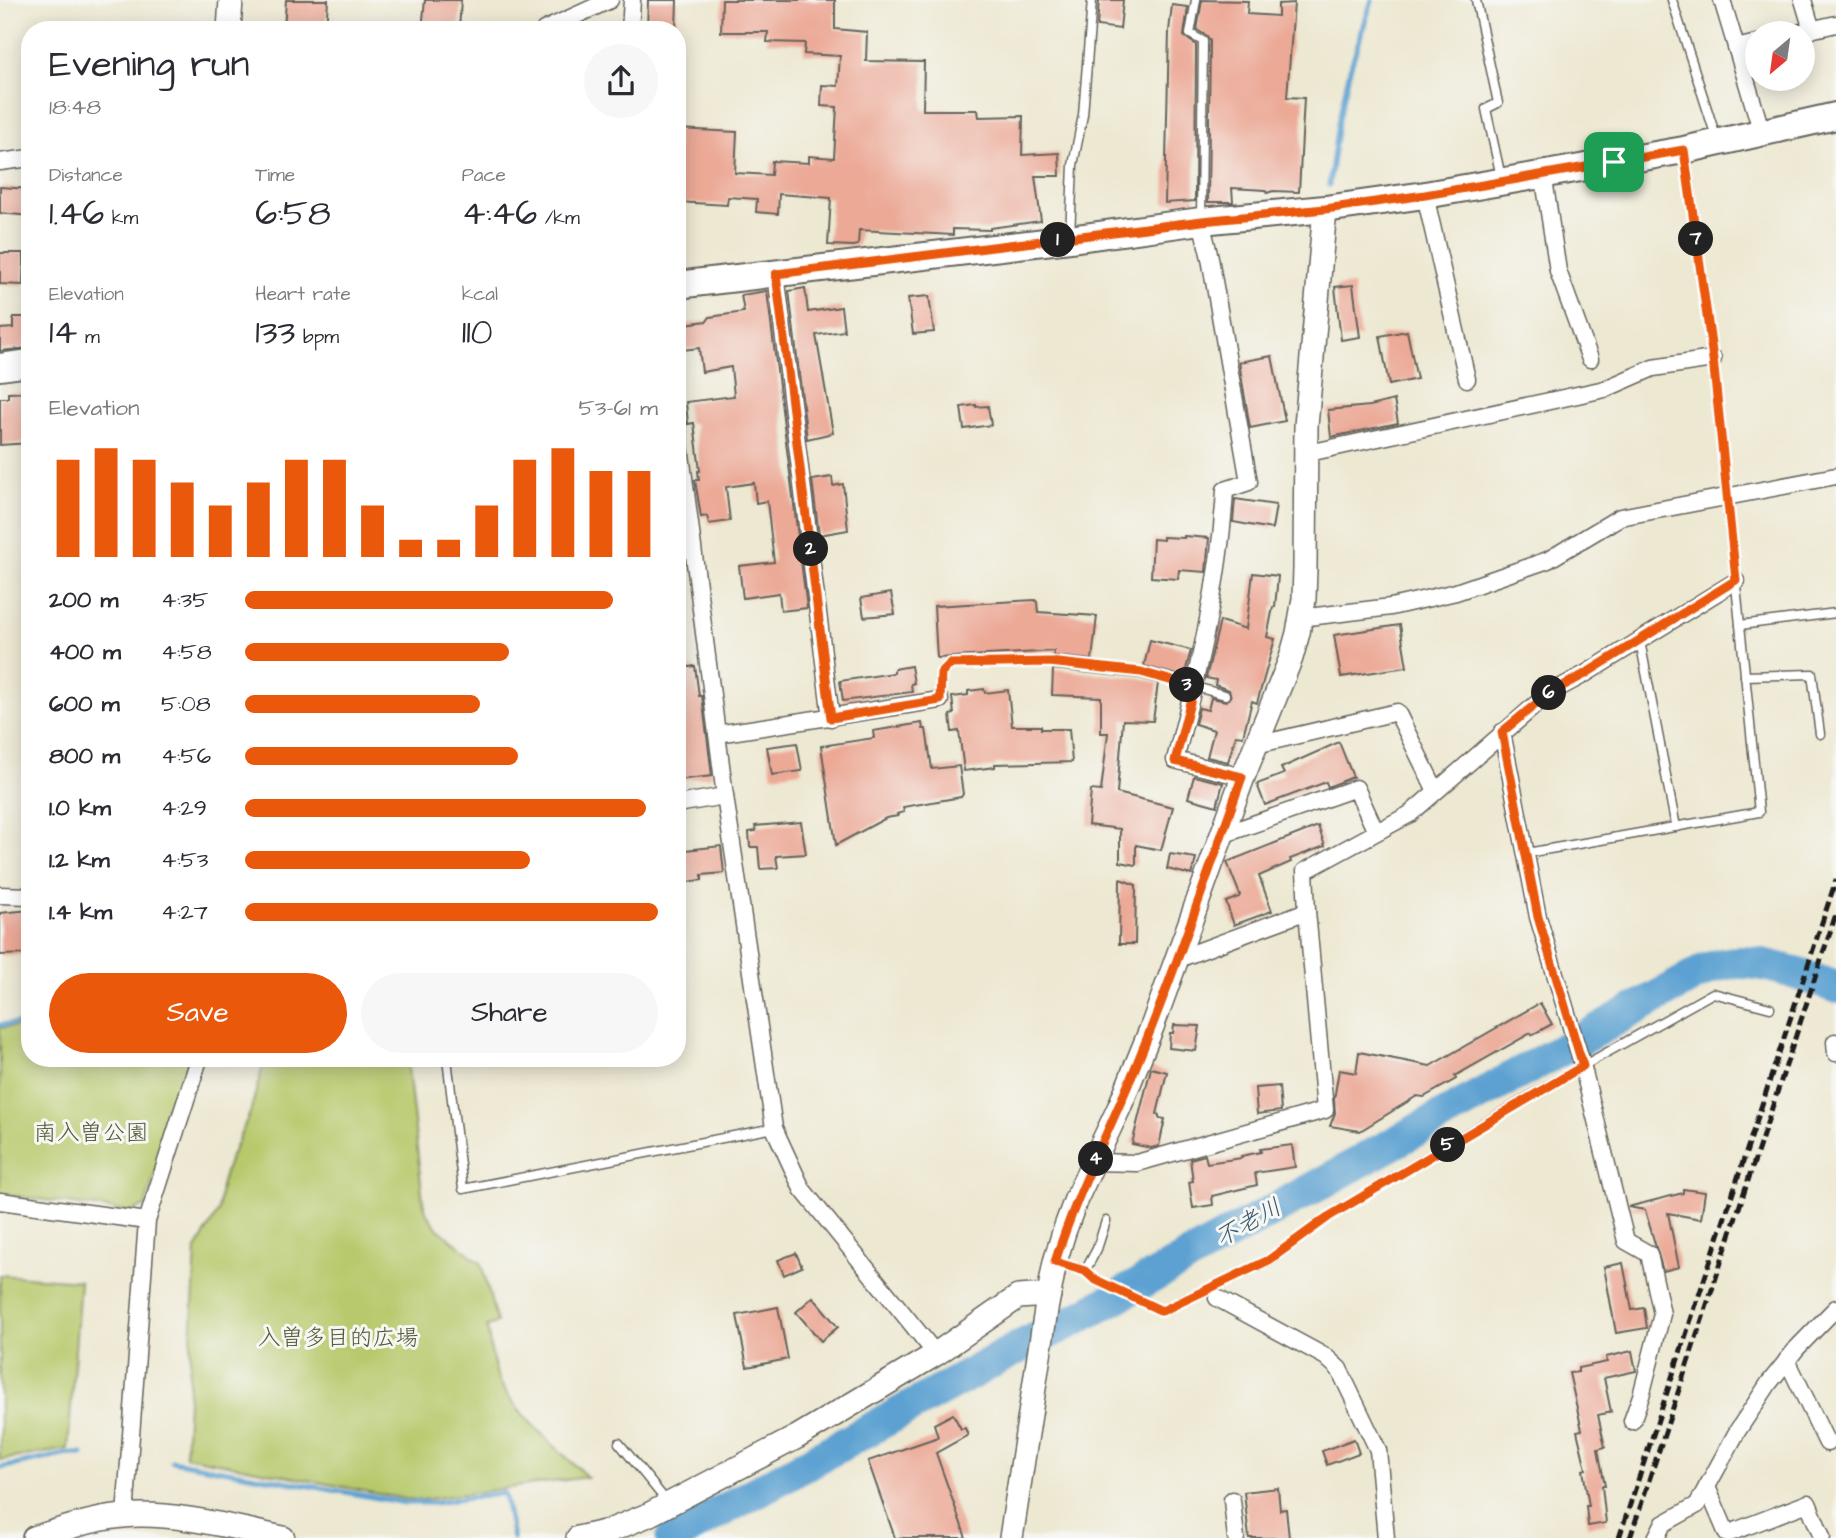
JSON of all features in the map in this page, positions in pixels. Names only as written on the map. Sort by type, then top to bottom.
[{"type":"main road","points":[[686,284],[1425,195],[1684,150],[1836,116]]},
{"type":"main road","points":[[0,367],[21,364]]},
{"type":"street","points":[[230,21],[231,0]]},
{"type":"street","points":[[564,21],[610,0]]},
{"type":"street","points":[[631,21],[632,0]]},
{"type":"street","points":[[1722,0],[1762,133]]},
{"type":"street","points":[[1803,0],[1804,21]]},
{"type":"street","points":[[1815,29],[1836,24]]},
{"type":"street","points":[[1736,48],[1745,46]]},
{"type":"street","points":[[0,162],[21,159]]},
{"type":"street","points":[[1543,173],[1558,271],[1590,359]]},
{"type":"street","points":[[1425,195],[1467,379]]},
{"type":"street","points":[[1012,1538],[1055,1262],[1076,1199],[1095,1162],[1178,959],[1242,777],[1291,658],[1300,618],[1305,569],[1304,454],[1325,209]]},
{"type":"street","points":[[1202,221],[1249,482],[1225,490],[1224,517],[1210,614],[1175,761],[1242,777]]},
{"type":"street","points":[[776,274],[831,718]]},
{"type":"street","points":[[1304,454],[1605,389],[1653,368],[1713,359]]},
{"type":"street","points":[[1300,618],[1391,607],[1456,592],[1548,560],[1620,517],[1836,476]]},
{"type":"street","points":[[686,511],[774,1128],[802,1189],[936,1354]]},
{"type":"street","points":[[1095,1162],[1137,1163],[1325,1110],[1307,911],[1306,871],[1410,814],[1548,694],[1640,641],[1736,580]]},
{"type":"street","points":[[717,734],[940,700]]},
{"type":"street","points":[[1256,745],[1397,712],[1436,791]]},
{"type":"street","points":[[1502,732],[1538,917],[1580,1058],[1626,1241],[1648,1254],[1662,1314],[1642,1396],[1632,1421]]},
{"type":"street","points":[[1222,835],[1356,788],[1376,832]]},
{"type":"street","points":[[686,802],[725,796]]},
{"type":"street","points":[[0,895],[21,896]]},
{"type":"street","points":[[1178,959],[1307,911]]},
{"type":"street","points":[[125,1516],[147,1221],[196,1067]]},
{"type":"street","points":[[0,1200],[147,1221]]},
{"type":"street","points":[[578,1538],[609,1531],[669,1504],[815,1426],[936,1354],[1018,1297],[1047,1303]]},
{"type":"street","points":[[1217,1298],[1326,1357],[1339,1369],[1378,1450],[1386,1538]]},
{"type":"street","points":[[1656,1538],[1663,1524],[1697,1505],[1738,1430],[1787,1360],[1836,1308]]},
{"type":"street","points":[[1787,1360],[1826,1443]]},
{"type":"street","points":[[1707,1486],[1727,1534],[1808,1503],[1822,1536]]},
{"type":"street","points":[[1232,1500],[1236,1538]]},
{"type":"street","points":[[34,1538],[81,1523],[125,1516],[172,1518],[284,1538]]},
{"type":"lane","points":[[1070,239],[1073,165],[1083,115],[1092,0]]},
{"type":"lane","points":[[1196,0],[1190,34],[1203,41],[1202,221]]},
{"type":"lane","points":[[1476,0],[1498,103],[1486,109],[1502,180]]},
{"type":"lane","points":[[1672,0],[1718,143]]},
{"type":"lane","points":[[1527,853],[1759,812],[1713,359],[1684,150]]},
{"type":"lane","points":[[1740,625],[1836,614]]},
{"type":"lane","points":[[1640,641],[1676,827]]},
{"type":"lane","points":[[940,700],[941,673],[950,664],[1049,662],[1141,672],[1225,695]]},
{"type":"lane","points":[[1745,676],[1812,674],[1820,734]]},
{"type":"lane","points":[[1055,1262],[1085,1271],[1094,1279],[1162,1311],[1269,1260],[1328,1217],[1580,1058],[1713,993],[1770,1008]]},
{"type":"lane","points":[[448,1067],[463,1189],[774,1128]]},
{"type":"lane","points":[[1085,1271],[1097,1249],[1106,1221]]},
{"type":"lane","points":[[619,1443],[669,1504]]},
{"type":"green space","name":"南入曽公園","points":[[21,1026],[21,1067],[188,1067],[145,1206],[132,1212],[0,1194],[0,1028]]},
{"type":"green space","name":"入曽多目的広場","points":[[408,1067],[423,1201],[427,1214],[438,1229],[481,1263],[497,1323],[487,1326],[499,1380],[526,1418],[587,1477],[422,1500],[405,1499],[185,1456],[196,1249],[218,1212],[221,1186],[228,1163],[250,1113],[262,1069]]},
{"type":"green space","points":[[0,1275],[80,1281],[68,1449],[0,1460]]},
{"type":"building","points":[[286,0],[328,0],[327,21],[285,21]]},
{"type":"building","points":[[425,0],[461,0],[460,21],[423,21]]},
{"type":"building","points":[[648,0],[677,0],[676,21],[647,21]]},
{"type":"building","points":[[722,0],[835,0],[835,29],[867,32],[866,61],[924,62],[923,110],[978,110],[979,117],[1023,116],[1022,155],[1059,153],[1060,176],[1035,176],[1041,221],[990,230],[953,229],[953,235],[859,230],[858,245],[828,245],[831,198],[779,194],[778,214],[756,212],[757,199],[728,197],[727,205],[686,203],[686,129],[737,132],[735,173],[771,175],[772,161],[809,163],[809,156],[834,158],[837,107],[821,106],[822,85],[838,86],[840,56],[804,54],[805,43],[767,42],[768,32],[721,32]]},
{"type":"building","points":[[1099,0],[1123,0],[1120,29],[1097,26]]},
{"type":"building","points":[[1202,0],[1248,1],[1247,14],[1278,16],[1278,4],[1294,3],[1287,97],[1304,98],[1299,192],[1267,193],[1265,190],[1232,188],[1233,202],[1208,202],[1210,41],[1197,30]]},
{"type":"building","points":[[1172,5],[1188,7],[1184,36],[1196,45],[1195,201],[1165,203],[1169,31]]},
{"type":"building","points":[[0,187],[21,188],[21,215],[0,213]]},
{"type":"building","points":[[0,253],[21,253],[21,285],[0,284]]},
{"type":"building","points":[[1353,285],[1360,337],[1341,340],[1335,287]]},
{"type":"building","points":[[805,288],[808,312],[841,307],[844,331],[816,335],[833,433],[807,439],[789,291]]},
{"type":"building","points":[[767,291],[807,608],[781,611],[779,593],[743,598],[739,566],[774,562],[767,501],[756,503],[754,483],[726,487],[730,521],[709,524],[707,516],[701,517],[695,480],[699,480],[700,471],[694,423],[688,424],[686,402],[734,396],[731,367],[702,372],[699,348],[686,350],[686,324],[744,312],[741,295]]},
{"type":"building","points":[[929,296],[934,332],[913,334],[908,298]]},
{"type":"building","points":[[13,317],[21,317],[21,349],[0,351],[0,329],[13,328]]},
{"type":"building","points":[[1407,331],[1417,379],[1389,385],[1380,336]]},
{"type":"building","points":[[1272,356],[1285,421],[1250,428],[1239,362]]},
{"type":"building","points":[[21,392],[21,444],[0,445],[0,398],[8,398],[8,393]]},
{"type":"building","points":[[1394,400],[1398,423],[1331,437],[1328,410],[1370,406]]},
{"type":"building","points":[[988,406],[991,425],[964,429],[961,407]]},
{"type":"building","points":[[832,477],[833,486],[843,484],[848,530],[819,535],[812,480]]},
{"type":"building","points":[[1235,499],[1276,505],[1272,529],[1233,522]]},
{"type":"building","points":[[1184,536],[1209,538],[1206,572],[1179,570],[1178,579],[1151,577],[1153,539]]},
{"type":"building","points":[[1253,573],[1278,576],[1275,607],[1267,637],[1275,639],[1257,703],[1252,701],[1243,736],[1236,735],[1228,762],[1207,757],[1214,730],[1195,724],[1199,708],[1208,710],[1211,698],[1226,701],[1231,697],[1229,690],[1215,685],[1216,680],[1206,678],[1220,621],[1246,629]]},
{"type":"building","points":[[891,593],[895,614],[864,617],[861,598]]},
{"type":"building","points":[[1035,600],[1038,612],[1097,616],[1092,660],[1054,656],[1054,651],[937,658],[934,606]]},
{"type":"building","points":[[1400,625],[1407,667],[1341,677],[1334,635]]},
{"type":"building","points":[[1150,640],[1191,650],[1184,677],[1144,666]]},
{"type":"building","points":[[695,666],[699,696],[702,696],[712,776],[686,779],[686,668]]},
{"type":"building","points":[[911,666],[914,683],[911,684],[912,692],[843,701],[840,681],[894,673],[894,669]]},
{"type":"building","points":[[1053,669],[1140,678],[1158,683],[1153,721],[1123,720],[1117,793],[1173,807],[1161,850],[1136,845],[1136,865],[1120,862],[1120,829],[1088,825],[1091,790],[1101,791],[1108,733],[1101,733],[1101,697],[1052,695]]},
{"type":"building","points":[[984,689],[985,693],[1008,690],[1012,726],[1069,729],[1072,762],[995,764],[995,767],[964,771],[959,731],[952,732],[952,697]]},
{"type":"building","points":[[922,723],[923,729],[926,729],[932,769],[959,766],[963,794],[961,797],[903,807],[904,812],[897,814],[898,816],[886,818],[836,845],[821,746],[874,738],[873,731]]},
{"type":"building","points":[[1339,742],[1353,777],[1328,787],[1326,782],[1265,805],[1257,784],[1284,774],[1281,768]]},
{"type":"building","points":[[797,743],[802,771],[772,775],[767,747]]},
{"type":"building","points":[[1194,776],[1223,783],[1217,806],[1188,798]]},
{"type":"building","points":[[801,822],[806,854],[776,856],[778,868],[760,869],[758,847],[750,847],[749,832],[756,831],[755,826]]},
{"type":"building","points":[[1318,826],[1325,846],[1290,859],[1291,862],[1259,876],[1272,911],[1234,925],[1226,902],[1240,895],[1227,862]]},
{"type":"building","points":[[721,846],[724,873],[702,875],[702,880],[686,882],[686,850]]},
{"type":"building","points":[[1170,854],[1196,858],[1192,875],[1167,869]]},
{"type":"building","points":[[1120,879],[1136,885],[1135,944],[1119,944]]},
{"type":"building","points":[[21,911],[21,954],[0,955],[0,913]]},
{"type":"building","points":[[1540,1003],[1552,1024],[1455,1076],[1456,1079],[1424,1097],[1417,1096],[1360,1131],[1330,1126],[1335,1113],[1334,1099],[1339,1070],[1356,1073],[1359,1052],[1430,1066]]},
{"type":"building","points":[[1174,1025],[1200,1026],[1196,1051],[1169,1048],[1170,1033],[1173,1033]]},
{"type":"building","points":[[1151,1068],[1167,1072],[1157,1114],[1159,1118],[1165,1119],[1159,1146],[1151,1148],[1132,1144]]},
{"type":"building","points":[[1279,1086],[1281,1111],[1257,1114],[1255,1088]]},
{"type":"building","points":[[1292,1145],[1295,1167],[1255,1173],[1257,1185],[1212,1196],[1213,1205],[1193,1208],[1189,1182],[1193,1181],[1190,1159],[1205,1155],[1207,1163],[1242,1158],[1241,1156],[1261,1152],[1260,1149]]},
{"type":"building","points":[[1683,1189],[1705,1192],[1701,1219],[1668,1213],[1679,1267],[1663,1271],[1645,1210],[1628,1207],[1683,1193]]},
{"type":"building","points":[[796,1253],[802,1267],[784,1275],[778,1260]]},
{"type":"building","points":[[1623,1263],[1632,1310],[1644,1308],[1647,1328],[1616,1333],[1604,1267]]},
{"type":"building","points":[[813,1297],[838,1327],[821,1341],[796,1312]]},
{"type":"building","points":[[778,1307],[788,1359],[747,1367],[737,1315]]},
{"type":"building","points":[[1632,1351],[1636,1371],[1604,1378],[1611,1412],[1598,1415],[1605,1447],[1598,1449],[1605,1486],[1602,1486],[1606,1523],[1588,1526],[1586,1506],[1589,1506],[1583,1470],[1586,1469],[1577,1431],[1582,1430],[1569,1373],[1578,1372],[1578,1368],[1607,1362],[1606,1357]]},
{"type":"building","points":[[953,1414],[961,1429],[965,1428],[968,1435],[936,1453],[966,1538],[895,1538],[868,1461],[938,1437],[934,1424]]},
{"type":"building","points":[[1354,1439],[1359,1453],[1327,1465],[1322,1451]]},
{"type":"building","points":[[1278,1488],[1280,1510],[1286,1509],[1289,1538],[1249,1538],[1244,1492]]},
{"type":"waterway","points":[[1329,185],[1338,123],[1350,69],[1372,0]]},
{"type":"waterway","name":"不老川","points":[[672,1538],[1025,1344],[1075,1320],[1707,969],[1739,962],[1756,963],[1836,987]]},
{"type":"waterway","points":[[0,1025],[21,1023]]},
{"type":"waterway","points":[[0,1468],[68,1454],[82,1454]]},
{"type":"waterway","points":[[172,1461],[405,1503],[435,1503],[504,1493],[513,1538]]},
{"type":"railway","points":[[1619,1538],[1836,880]]},
{"type":"railway","points":[[1630,1538],[1836,914]]},
{"type":"route","points":[[1684,150],[1713,359],[1736,580],[1640,641],[1548,694],[1502,732],[1538,917],[1583,1066],[1328,1217],[1269,1260],[1162,1311],[1094,1279],[1085,1271],[1055,1262],[1076,1199],[1119,1108],[1178,959],[1242,777],[1175,761],[1194,687],[1141,672],[1049,662],[950,664],[941,673],[940,700],[831,718],[776,274],[1202,221],[1325,209],[1425,195],[1614,162],[1684,150]]}]
